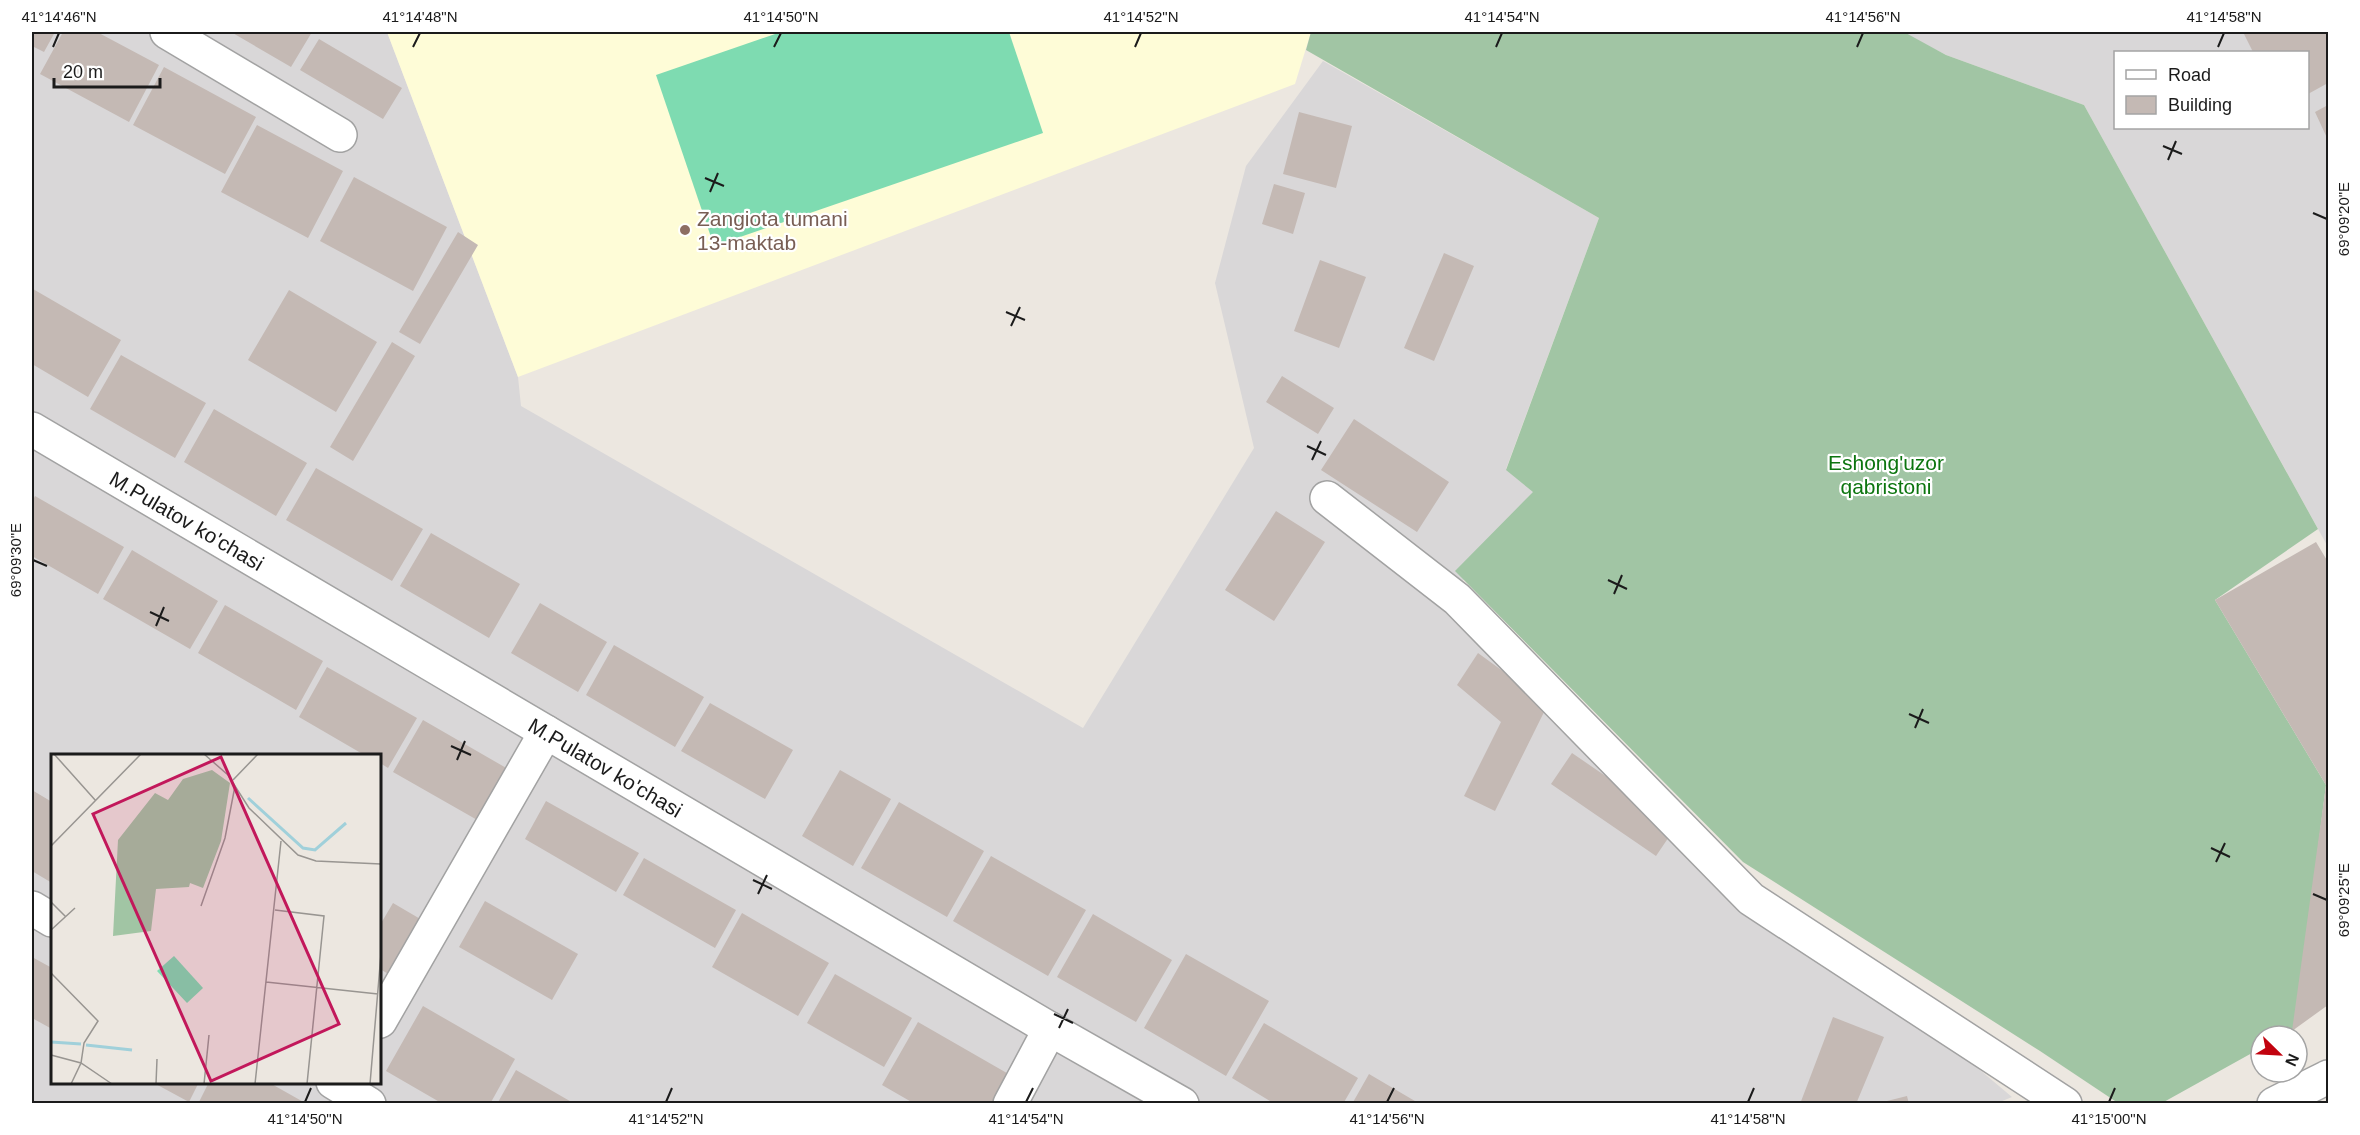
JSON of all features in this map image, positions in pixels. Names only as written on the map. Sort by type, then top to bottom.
[{"type":"street","points":[[167,32],[340,135]]},
{"type":"street","name":"M.Pulatov ko'chasi","points":[[32,429],[1050,1029],[1182,1104]]},
{"type":"street","points":[[1327,498],[1457,599],[1751,899],[2065,1104]]},
{"type":"street","points":[[381,1019],[546,732]]},
{"type":"street","points":[[32,908],[51,919]]},
{"type":"street","points":[[1010,1104],[1050,1029]]},
{"type":"street","points":[[2274,1104],[2328,1077]]},
{"type":"street","points":[[338,1089],[369,1104]]},
{"type":"shaded area","points":[[32,32],[387,32],[518,377],[521,406],[1083,728],[1254,448],[1215,283],[1246,166],[1323,61],[1599,218],[1506,469],[1534,492],[1456,589],[1682,819],[2012,1097],[1995,1104],[32,1103]]},
{"type":"shaded area","name":"Zangiota tumani 13-maktab","points":[[387,32],[1311,32],[1295,84],[518,377]]},
{"type":"shaded area","points":[[1902,32],[2328,32],[2328,547],[2084,105],[1946,55]]},
{"type":"green space","points":[[781,32],[1009,32],[1043,133],[714,246],[656,75]]},
{"type":"green space","name":"Eshong'uzor qabristoni","points":[[1311,32],[1904,32],[1946,55],[2084,105],[2318,529],[2215,600],[2326,785],[2296,1024],[2249,1024],[2249,1055],[2162,1103],[2118,1103],[1743,862],[1455,571],[1533,492],[1506,470],[1599,218],[1306,50]]},
{"type":"building","points":[[32,32],[55,32],[44,52],[32,46]]},
{"type":"building","points":[[63,32],[97,32],[159,65],[129,122],[40,74]]},
{"type":"building","points":[[231,32],[312,32],[291,67]]},
{"type":"building","points":[[2243,32],[2328,32],[2328,83],[2309,93],[2309,51],[2252,51]]},
{"type":"building","points":[[319,39],[402,88],[383,119],[300,70]]},
{"type":"building","points":[[164,67],[256,117],[225,174],[133,125]]},
{"type":"building","points":[[2328,105],[2328,140],[2315,112]]},
{"type":"building","points":[[1299,112],[1352,126],[1336,188],[1283,174]]},
{"type":"building","points":[[257,125],[343,171],[308,238],[221,192]]},
{"type":"building","points":[[354,177],[447,227],[413,291],[320,241]]},
{"type":"building","points":[[1274,184],[1305,193],[1293,234],[1262,224]]},
{"type":"building","points":[[458,232],[478,245],[420,344],[399,332]]},
{"type":"building","points":[[1444,253],[1474,266],[1434,361],[1404,348]]},
{"type":"building","points":[[1320,260],[1366,277],[1339,348],[1294,331]]},
{"type":"building","points":[[33,289],[121,340],[88,397],[32,364]]},
{"type":"building","points":[[289,290],[377,342],[336,412],[248,360]]},
{"type":"building","points":[[392,342],[415,356],[353,461],[330,447]]},
{"type":"building","points":[[121,355],[206,403],[175,458],[90,409]]},
{"type":"building","points":[[1282,376],[1334,408],[1318,434],[1266,402]]},
{"type":"building","points":[[214,409],[307,463],[276,516],[184,462]]},
{"type":"building","points":[[1354,419],[1449,482],[1417,532],[1321,470]]},
{"type":"building","points":[[316,468],[423,529],[392,581],[286,520]]},
{"type":"building","points":[[35,496],[124,547],[98,594],[32,556],[32,502]]},
{"type":"building","points":[[1276,511],[1325,542],[1274,621],[1225,590]]},
{"type":"building","points":[[431,533],[520,584],[489,638],[400,586]]},
{"type":"building","points":[[2316,542],[2328,562],[2328,1005],[2302,1024],[2293,1024],[2326,785],[2215,600]]},
{"type":"building","points":[[132,550],[218,601],[190,649],[103,599]]},
{"type":"building","points":[[540,603],[607,642],[578,692],[511,653]]},
{"type":"building","points":[[225,605],[323,661],[296,710],[198,653]]},
{"type":"building","points":[[614,645],[704,697],[675,747],[586,695]]},
{"type":"building","points":[[1478,653],[1548,704],[1495,811],[1464,796],[1501,722],[1457,685]]},
{"type":"building","points":[[327,667],[417,718],[388,768],[381,764],[381,754],[363,754],[299,717]]},
{"type":"building","points":[[710,703],[793,750],[765,799],[681,751]]},
{"type":"building","points":[[423,720],[508,769],[479,821],[393,772]]},
{"type":"building","points":[[1572,753],[1677,825],[1656,856],[1551,784]]},
{"type":"building","points":[[840,770],[891,799],[853,866],[802,836]]},
{"type":"building","points":[[32,790],[51,801],[51,882],[32,871]]},
{"type":"building","points":[[546,801],[639,853],[616,892],[525,839]]},
{"type":"building","points":[[899,802],[984,851],[947,917],[861,868]]},
{"type":"building","points":[[991,856],[1086,910],[1048,976],[953,921]]},
{"type":"building","points":[[644,858],[736,910],[715,948],[623,895]]},
{"type":"building","points":[[485,901],[578,954],[552,1000],[459,947]]},
{"type":"building","points":[[393,903],[422,920],[390,975],[381,970],[381,923]]},
{"type":"building","points":[[742,913],[829,963],[798,1016],[712,967]]},
{"type":"building","points":[[1093,914],[1172,960],[1136,1022],[1057,977]]},
{"type":"building","points":[[1186,954],[1269,1001],[1226,1076],[1144,1028]]},
{"type":"building","points":[[32,957],[51,967],[51,1028],[32,1018]]},
{"type":"building","points":[[835,974],[912,1018],[884,1067],[807,1023]]},
{"type":"building","points":[[423,1006],[515,1059],[490,1104],[443,1104],[386,1071]]},
{"type":"building","points":[[1833,1017],[1884,1037],[1856,1104],[1800,1104]]},
{"type":"building","points":[[918,1022],[1012,1076],[997,1104],[915,1104],[882,1085]]},
{"type":"building","points":[[1264,1023],[1358,1078],[1343,1104],[1275,1104],[1232,1078]]},
{"type":"building","points":[[516,1070],[575,1104],[497,1104]]},
{"type":"building","points":[[1369,1074],[1420,1104],[1352,1104]]},
{"type":"building","points":[[156,1084],[198,1084],[189,1102]]},
{"type":"building","points":[[208,1084],[272,1084],[307,1104],[198,1104]]},
{"type":"building","points":[[1907,1096],[1909,1104],[1879,1104],[1879,1103]]},
{"type":"place","name":"Zangiota tumani 13-maktab","points":[[685,230]]}]
